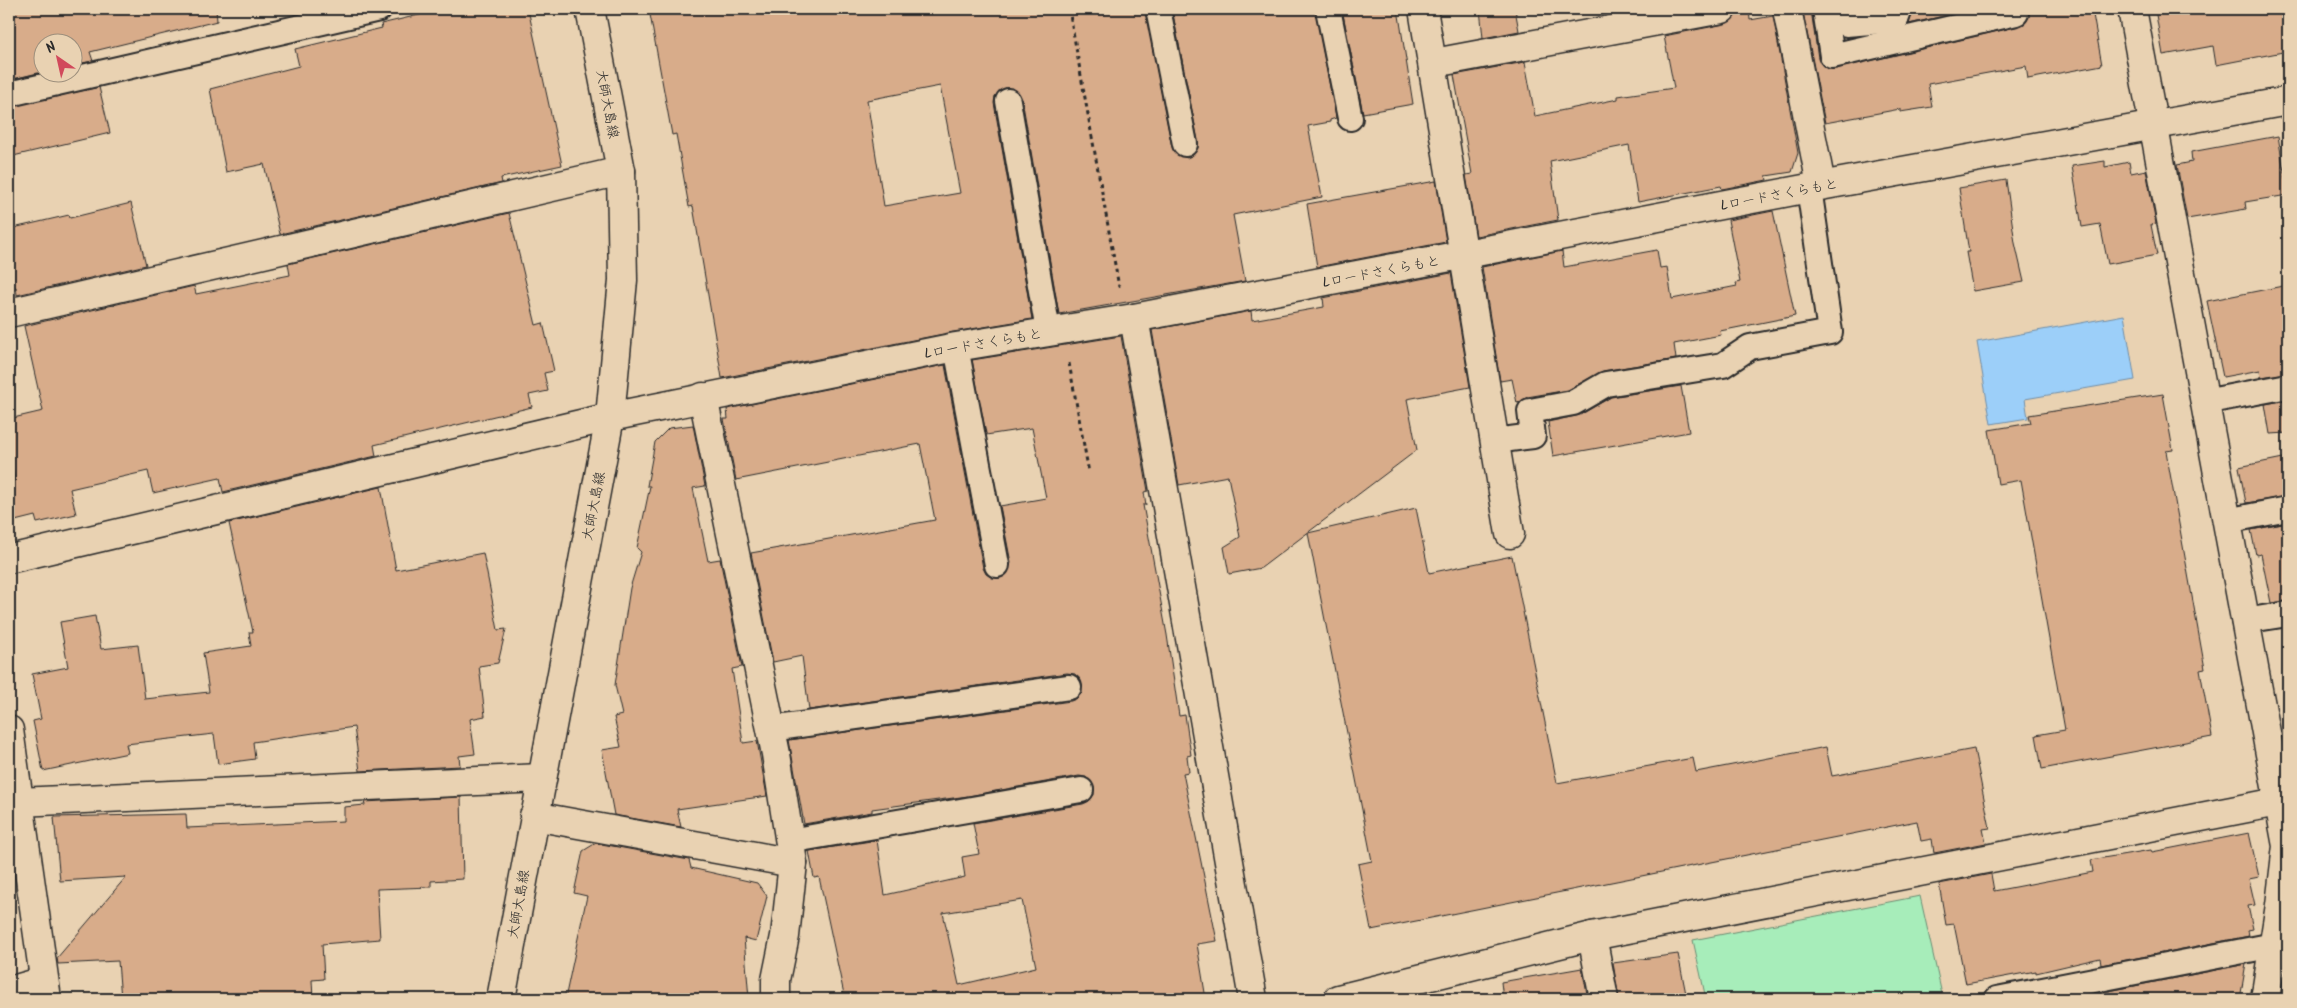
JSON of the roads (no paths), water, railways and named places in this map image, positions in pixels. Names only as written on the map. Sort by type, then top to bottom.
[{"type":"street","name":"大師大島線","points":[[501,999],[610,417],[623,280],[621,171],[590,9]]},
{"type":"street","points":[[1423,9],[1434,62],[1510,534]]},
{"type":"street","points":[[1434,62],[1722,9]]},
{"type":"street","points":[[1787,9],[1815,186]]},
{"type":"street","points":[[2132,9],[2244,621],[2283,801],[2286,846],[2284,906],[2274,945],[2265,999]]},
{"type":"street","name":"Lロードさくらもと","points":[[9,559],[610,417],[956,346],[1129,318],[1815,186],[2288,101]]},
{"type":"street","points":[[9,313],[621,171]]},
{"type":"street","points":[[1129,318],[1253,999]]},
{"type":"street","points":[[703,397],[771,729],[791,852],[785,936],[776,980],[776,999]]},
{"type":"street","points":[[9,730],[14,804],[45,990],[9,991]]},
{"type":"street","points":[[14,804],[542,778]]},
{"type":"street","points":[[1338,999],[1592,936],[2283,801]]},
{"type":"street","points":[[534,816],[791,852]]},
{"type":"street","points":[[1592,936],[1604,999]]},
{"type":"lane","points":[[9,94],[379,9]]},
{"type":"lane","points":[[1158,9],[1185,144]]},
{"type":"lane","points":[[1328,9],[1350,118]]},
{"type":"lane","points":[[1825,9],[1832,56],[2016,13],[2015,9]]},
{"type":"lane","points":[[1843,9],[1846,24],[1896,20],[1900,9]]},
{"type":"lane","points":[[1008,101],[1055,330]]},
{"type":"lane","points":[[1495,441],[1533,436],[1530,411],[1573,404],[1606,384],[1723,365],[1750,347],[1830,332],[1815,186]]},
{"type":"lane","points":[[956,346],[997,565]]},
{"type":"lane","points":[[2204,402],[2288,386]]},
{"type":"lane","points":[[2226,522],[2288,508]]},
{"type":"lane","points":[[2244,621],[2288,614]]},
{"type":"lane","points":[[771,729],[1069,687]]},
{"type":"lane","points":[[791,852],[1080,790]]},
{"type":"lane","points":[[1997,999],[2274,945]]},
{"type":"water","points":[[2124,315],[2135,380],[2025,399],[2028,418],[1991,424],[1977,342]]}]
